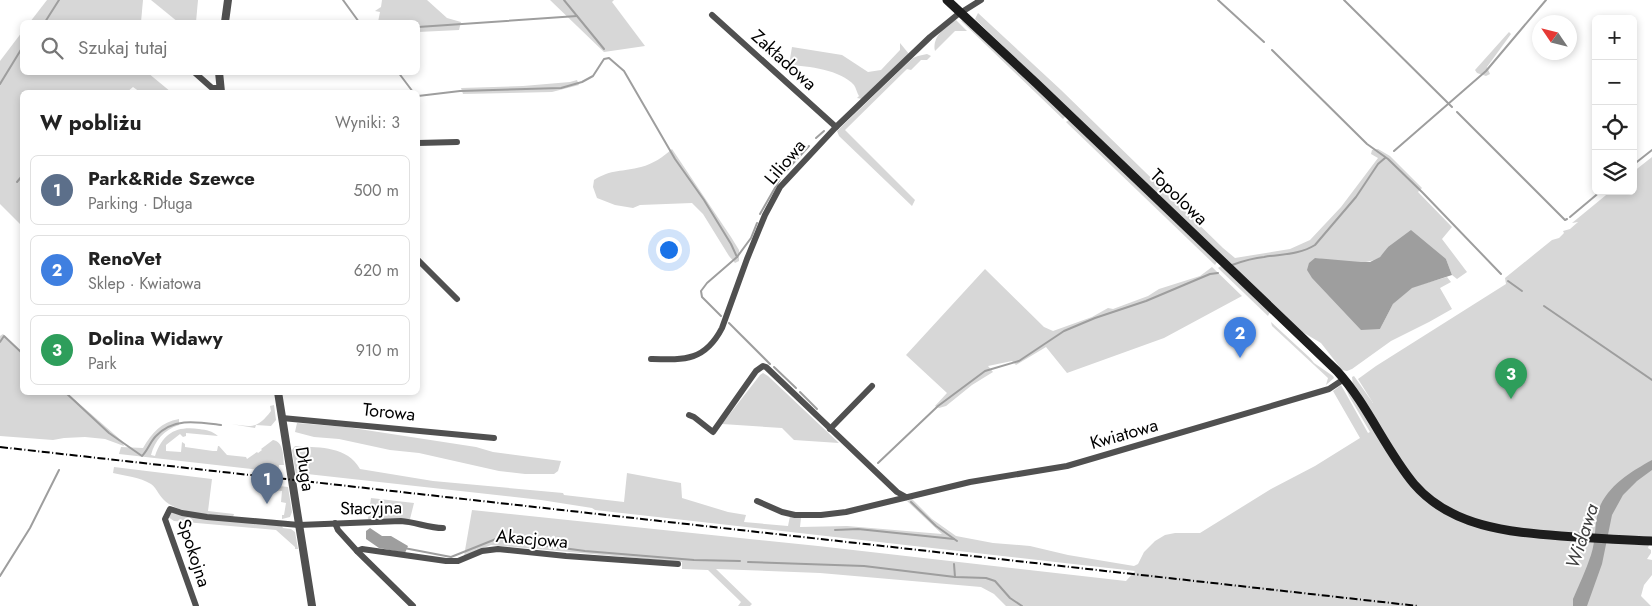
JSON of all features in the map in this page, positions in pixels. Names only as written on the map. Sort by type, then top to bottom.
[{"type":"main road","name":"Topolowa","points":[[947,0],[1344,379],[1355,392],[1408,476],[1420,490],[1437,504],[1479,525],[1530,534],[1652,541]]},
{"type":"street","points":[[225,20],[228,0]]},
{"type":"street","name":"Liliowa","points":[[652,359],[681,360],[688,358],[704,350],[717,338],[765,215],[780,187],[836,127],[930,37],[981,0]]},
{"type":"street","name":"Zakładowa","points":[[712,15],[836,127]]},
{"type":"street","points":[[197,75],[212,88],[221,90],[219,75]]},
{"type":"street","points":[[420,143],[457,142]]},
{"type":"street","points":[[420,262],[457,300]]},
{"type":"street","points":[[690,415],[713,432],[756,371],[763,366],[776,375],[897,492],[906,497]]},
{"type":"street","name":"Kwiatowa","points":[[757,501],[782,512],[809,516],[846,512],[999,476],[1067,466],[1329,389],[1344,379]]},
{"type":"street","points":[[830,429],[872,386]]},
{"type":"street","name":"Długa","points":[[278,395],[312,606]]},
{"type":"street","name":"Torowa","points":[[282,418],[344,422],[494,438]]},
{"type":"street","name":"Stacyjna","points":[[170,509],[207,517],[299,525],[402,521],[416,522],[428,527],[443,528]]},
{"type":"street","name":"Spokojna","points":[[170,509],[165,519],[196,606]]},
{"type":"street","points":[[335,523],[338,530],[413,606]]},
{"type":"street","name":"Akacjowa","points":[[357,550],[362,549],[458,561],[482,551],[498,548],[566,556],[678,564]]},
{"type":"shaded area","points":[[47,0],[143,0],[141,20],[32,20]]},
{"type":"shaded area","points":[[151,0],[198,0],[196,20],[176,20]]},
{"type":"shaded area","points":[[382,0],[427,0],[447,18],[461,22],[459,30],[420,32],[420,20],[378,20],[380,12],[375,11],[381,7]]},
{"type":"shaded area","points":[[550,0],[614,0],[612,2],[645,46],[604,52]]},
{"type":"shaded area","points":[[978,13],[1061,90],[1235,258],[1290,249],[1310,240],[1341,207],[1378,158],[1371,154],[1372,150],[1378,149],[1390,156],[1422,188],[1418,192],[1452,227],[1442,239],[1467,272],[1457,279],[1452,275],[1446,259],[1388,247],[1381,256],[1367,262],[1315,258],[1380,329],[1393,304],[1412,287],[1447,277],[1451,282],[1440,288],[1452,309],[1391,341],[1352,369],[1342,370],[1321,343],[1299,330],[975,19]]},
{"type":"shaded area","points":[[956,20],[967,31],[955,31],[935,51],[937,37],[947,26]]},
{"type":"shaded area","points":[[960,20],[965,22],[1065,117],[1063,119]]},
{"type":"shaded area","points":[[1509,32],[1511,34],[1487,67],[1490,74],[1486,76],[1477,73],[1475,70]]},
{"type":"shaded area","points":[[20,35],[20,75],[150,75],[169,90],[137,90],[133,87],[129,90],[20,90],[20,224],[0,204],[0,61]]},
{"type":"shaded area","points":[[900,43],[909,54],[862,99],[857,98],[859,96],[854,85],[833,72],[789,65],[792,47],[842,55],[868,72],[881,70],[900,50]]},
{"type":"shaded area","points":[[927,54],[931,56],[927,60],[921,60],[911,70],[907,69],[845,130],[915,200],[912,206],[839,136],[837,131],[913,58]]},
{"type":"shaded area","points":[[577,80],[579,85],[552,92],[463,94],[461,88],[523,86]]},
{"type":"shaded area","points":[[1069,120],[1217,262],[1215,265],[1066,122]]},
{"type":"shaded area","points":[[672,149],[739,250],[739,261],[735,263],[729,256],[703,214],[692,203],[640,205],[633,208],[615,205],[597,198],[593,187],[594,180],[600,176],[650,164]]},
{"type":"shaded area","points":[[1652,157],[1652,536],[1648,548],[1651,550],[1651,553],[1647,559],[1652,560],[1652,575],[1644,585],[1641,596],[1651,606],[1006,606],[994,594],[981,587],[820,573],[716,569],[752,604],[750,606],[738,606],[741,602],[708,570],[682,569],[682,562],[491,545],[464,556],[472,510],[818,546],[1126,581],[1135,571],[595,510],[541,500],[298,473],[296,476],[292,450],[295,446],[324,448],[341,452],[355,461],[360,469],[433,481],[563,493],[564,495],[624,502],[627,473],[681,483],[682,498],[728,512],[746,515],[744,522],[788,526],[790,516],[801,518],[800,527],[847,526],[942,534],[907,501],[912,499],[932,519],[956,536],[993,543],[1030,546],[1068,555],[1134,566],[1138,564],[1144,552],[1155,541],[1165,535],[1200,533],[1271,489],[1315,466],[1360,438],[1333,391],[1341,385],[1368,433],[1370,432],[1346,389],[1353,385],[1352,377],[1354,376],[1373,403],[1358,379],[1506,284],[1505,278],[1552,240],[1559,238],[1564,233],[1563,231],[1570,229],[1578,222],[1572,223],[1606,195],[1637,195],[1637,169]]},
{"type":"shaded area","points":[[1411,230],[1446,259],[1452,275],[1412,288],[1393,304],[1380,329],[1361,330],[1312,278],[1307,270],[1309,263],[1315,258],[1370,262],[1380,257],[1388,247]]},
{"type":"shaded area","points":[[1221,266],[1270,312],[1268,316],[1218,268]]},
{"type":"shaded area","points":[[1212,267],[1242,296],[1164,338],[1067,373],[1046,347],[1016,365],[1012,361],[988,366],[993,372],[972,385],[946,406],[939,408],[935,406],[947,393],[906,355],[985,269],[1044,327],[1053,331],[1092,317],[1108,308],[1113,309],[1148,296],[1159,289],[1200,276]]},
{"type":"shaded area","points":[[1271,322],[1314,363],[1334,378],[1326,385],[1328,378],[1272,326]]},
{"type":"shaded area","points":[[3,334],[20,350],[20,395],[69,395],[122,441],[124,446],[105,439],[85,437],[53,440],[0,436],[0,336]]},
{"type":"shaded area","points":[[763,373],[839,443],[794,440],[782,428],[722,424]]},
{"type":"shaded area","points":[[274,405],[276,420],[271,426],[256,425],[255,428],[231,424],[250,426],[258,424],[271,411],[270,406]]},
{"type":"shaded area","points":[[179,419],[179,425],[169,430],[158,440],[151,455],[155,456],[162,442],[171,433],[191,428],[207,430],[218,436],[186,433],[186,436],[183,437],[180,434],[166,445],[166,451],[181,452],[182,442],[185,444],[185,447],[213,451],[217,451],[219,446],[227,455],[246,457],[247,459],[258,453],[273,440],[277,441],[281,446],[284,465],[279,465],[278,472],[119,454],[121,447],[143,448],[158,429],[173,420]]},
{"type":"shaded area","points":[[297,423],[346,427],[476,447],[493,452],[561,461],[558,471],[554,474],[525,474],[499,471],[419,453],[390,450],[339,439],[314,437],[295,432]]},
{"type":"shaded area","points":[[1652,460],[1652,470],[1623,495],[1612,515],[1602,564],[1587,606],[1573,606],[1573,599],[1593,550],[1597,515],[1603,501],[1621,480]]},
{"type":"shaded area","points":[[114,467],[212,479],[208,511],[234,514],[233,517],[200,514],[176,508],[166,502],[151,484],[137,478],[113,473]]},
{"type":"shaded area","points":[[254,483],[288,487],[292,512],[290,517],[282,519],[286,503],[281,502],[282,491],[254,488]]},
{"type":"shaded area","points":[[371,498],[414,503],[410,519],[368,519]]},
{"type":"shaded area","points":[[171,511],[282,526],[295,532],[298,549],[295,549],[276,530],[174,521],[168,517]]},
{"type":"shaded area","points":[[370,528],[382,536],[391,536],[408,546],[405,553],[379,548],[366,539],[366,531]]},
{"type":"waterway","points":[[46,20],[59,0]]},
{"type":"waterway","points":[[343,0],[358,20]]},
{"type":"waterway","points":[[564,0],[604,49]]},
{"type":"waterway","points":[[1218,0],[1264,42]]},
{"type":"waterway","points":[[1344,0],[1452,107]]},
{"type":"waterway","points":[[1394,151],[1486,71],[1546,0]]},
{"type":"waterway","points":[[420,27],[577,16]]},
{"type":"waterway","points":[[1272,50],[1367,144],[1388,159],[1423,193],[1501,274]]},
{"type":"waterway","points":[[0,84],[20,51]]},
{"type":"waterway","points":[[420,96],[460,91],[561,88],[582,82],[593,76],[604,59],[609,58],[624,71],[675,159],[704,200],[737,257],[707,283],[701,291],[702,297],[721,316]]},
{"type":"waterway","points":[[400,75],[412,90]]},
{"type":"waterway","points":[[1457,112],[1565,220],[1567,219]]},
{"type":"waterway","points":[[816,138],[824,131]]},
{"type":"waterway","points":[[786,171],[809,146]]},
{"type":"waterway","points":[[1637,162],[1652,150]]},
{"type":"waterway","points":[[1232,265],[1256,258],[1296,252],[1315,245],[1356,197],[1378,164],[1385,158]]},
{"type":"waterway","points":[[17,182],[20,178]]},
{"type":"waterway","points":[[760,214],[780,179]]},
{"type":"waterway","points":[[1570,217],[1596,195]]},
{"type":"waterway","points":[[737,257],[751,238],[757,223]]},
{"type":"waterway","points":[[878,463],[938,406],[985,371],[1019,361],[1064,331],[1095,318],[1146,301],[1210,274],[1218,273]]},
{"type":"waterway","points":[[1508,281],[1522,291]]},
{"type":"waterway","points":[[1544,306],[1652,380]]},
{"type":"waterway","points":[[729,323],[770,364]]},
{"type":"waterway","points":[[0,342],[4,336],[20,351]]},
{"type":"waterway","points":[[774,367],[796,388]]},
{"type":"waterway","points":[[800,392],[817,409]]},
{"type":"waterway","points":[[68,395],[109,433],[142,456],[156,436],[163,430],[178,423],[221,425]]},
{"type":"waterway","points":[[0,576],[30,528],[59,470]]},
{"type":"waterway","points":[[911,502],[936,526],[957,541]]},
{"type":"waterway","points":[[835,530],[858,529],[954,539]]},
{"type":"waterway","points":[[404,548],[451,557],[496,539],[585,551],[694,560],[740,561]]},
{"type":"waterway","points":[[748,562],[864,566],[955,577],[986,578],[995,581],[1010,598],[1022,606]]},
{"type":"waterway","points":[[954,564],[955,577]]},
{"type":"railway","points":[[0,447],[1418,606]]},
{"type":"place","name":"RenoVet","points":[[1240,358]]},
{"type":"place","name":"Dolina Widawy","points":[[1511,399]]},
{"type":"place","name":"Park&Ride Szewce","points":[[267,504]]},
{"type":"water label","name":"Widawa","points":[[1582,536]]}]
